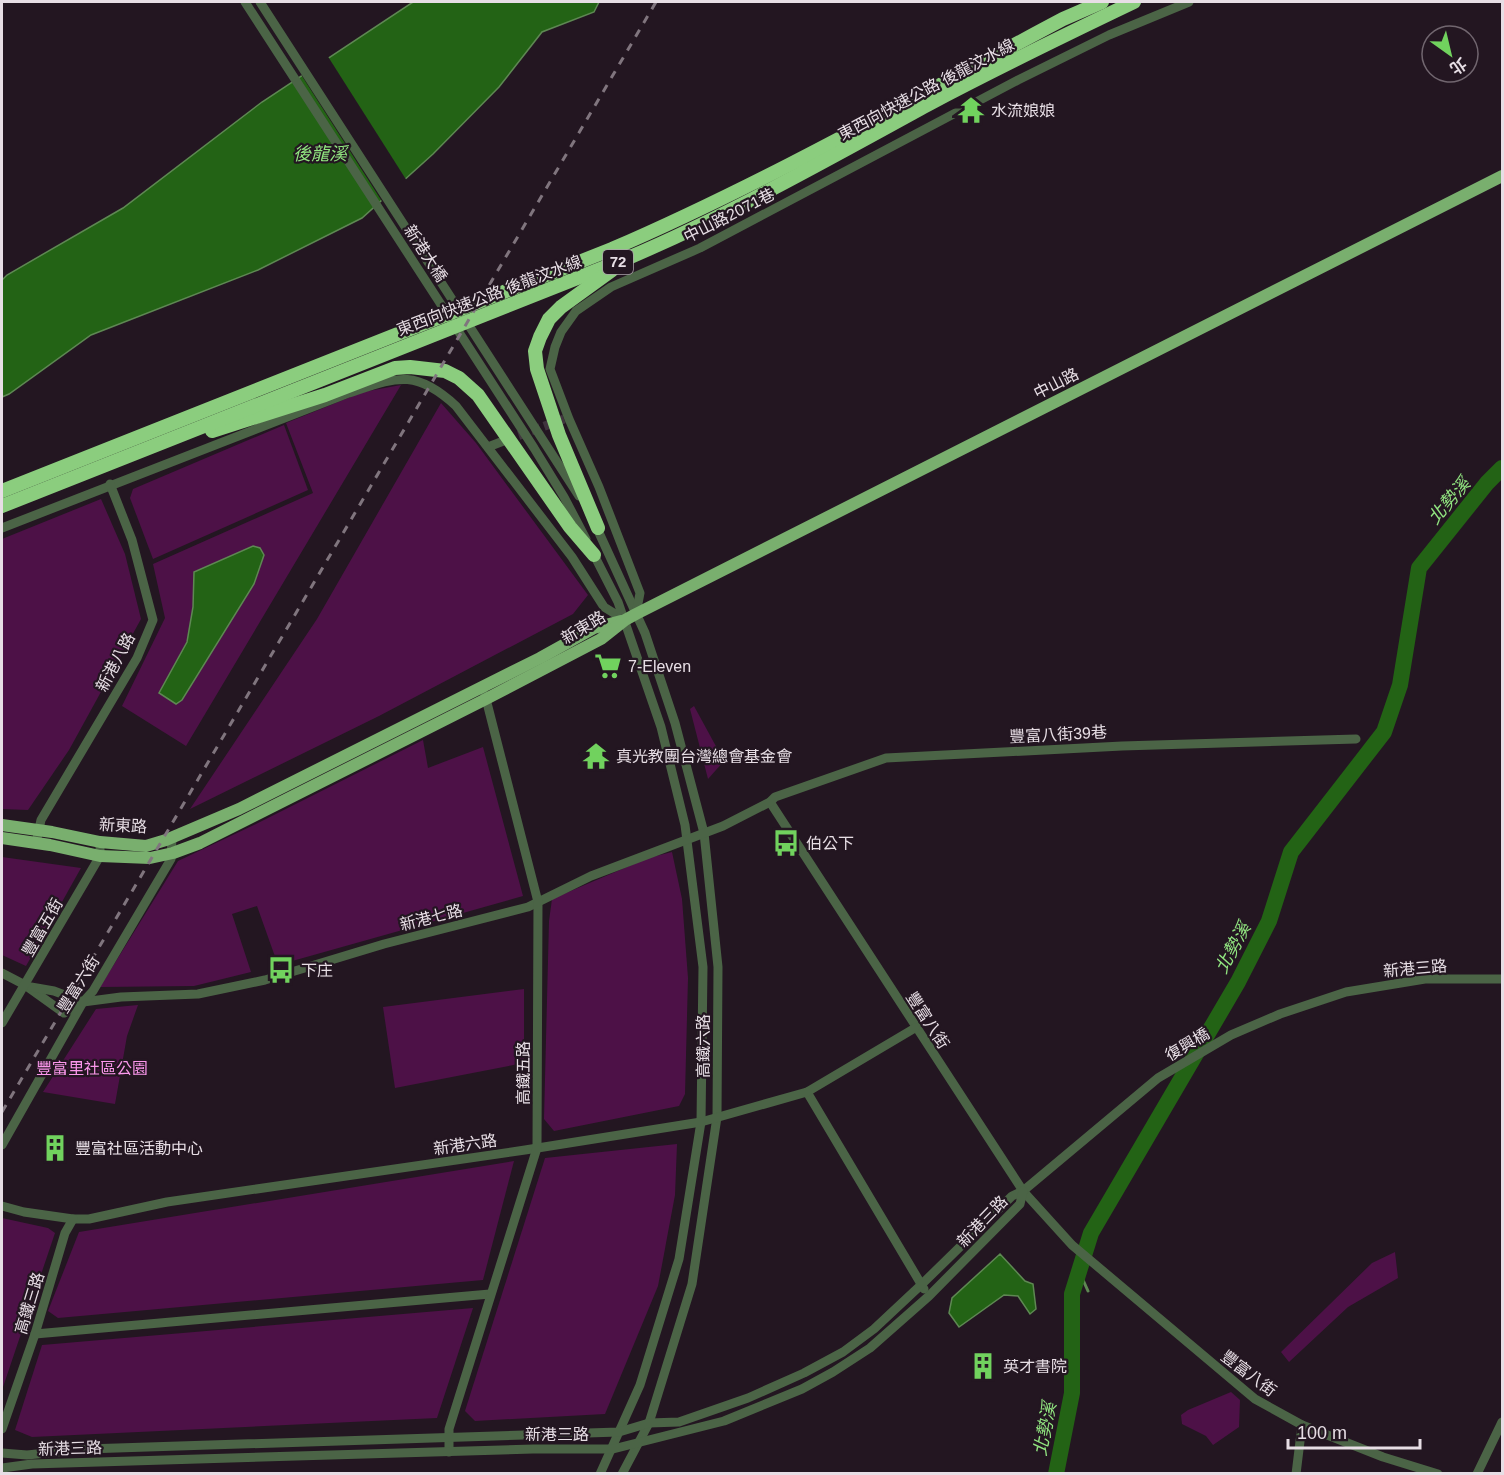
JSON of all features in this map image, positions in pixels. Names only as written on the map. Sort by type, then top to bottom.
[{"type":"highway","name":"東西向快速公路 後龍汶水線","points":[[2,506],[78,469],[659,229],[751,185],[1063,19],[1102,2]]},
{"type":"highway","name":"東西向快速公路 後龍汶水線","points":[[2,491],[78,469],[110,464],[687,233],[755,199],[928,105],[1134,2]]},
{"type":"highway","points":[[598,528],[559,435],[537,369],[535,351],[549,319],[561,307],[628,258]]},
{"type":"highway","points":[[110,464],[325,395],[395,368],[410,367],[445,371],[459,378],[478,395],[570,527],[594,555]]},
{"type":"main road","name":"中山路","points":[[631,617],[1503,176]]},
{"type":"main road","name":"新東路","points":[[2,838],[37,836],[146,846],[172,838],[239,809],[601,639],[631,617]]},
{"type":"main road","name":"新東路","points":[[2,825],[100,856],[150,858],[173,853],[200,843],[485,693]]},
{"type":"street","name":"新港大橋","points":[[244,2],[564,497],[594,555],[631,617]]},
{"type":"street","name":"新港大橋","points":[[260,2],[484,346],[598,528],[631,617]]},
{"type":"street","name":"中山路2071巷","points":[[631,617],[640,593],[599,487],[566,419],[550,369],[561,332],[576,311],[611,287],[700,248],[1018,80],[1109,35],[1189,2]]},
{"type":"street","points":[[2,528],[346,394],[396,378],[415,381],[439,390],[456,406],[572,557],[604,607],[631,617]]},
{"type":"street","points":[[488,447],[506,440]]},
{"type":"street","name":"新港八路","points":[[37,836],[40,820],[137,658],[153,620],[132,540],[110,484]]},
{"type":"street","name":"高鐵六路","points":[[622,1473],[649,1423],[692,1284],[717,1117],[718,967],[704,833],[675,723],[645,633],[631,617]]},
{"type":"street","name":"高鐵六路","points":[[600,1473],[613,1449],[640,1385],[679,1259],[701,1122],[703,967],[685,825],[631,617]]},
{"type":"street","name":"高鐵五路","points":[[449,1452],[449,1429],[537,1148],[538,903],[485,693]]},
{"type":"street","name":"豐富八街39巷","points":[[770,802],[775,797],[886,758],[1122,746],[1356,740]]},
{"type":"street","name":"新港七路","points":[[2,973],[25,985],[64,1013],[83,1002],[121,997],[198,994],[265,980],[384,944],[528,907],[591,876],[704,833],[770,802]]},
{"type":"street","name":"豐富八街","points":[[770,802],[1023,1191],[1072,1245],[1245,1393],[1302,1425],[1383,1457],[1438,1473]]},
{"type":"street","points":[[172,838],[173,853]]},
{"type":"street","points":[[99,842],[100,856]]},
{"type":"street","name":"豐富六街","points":[[2,1145],[83,1002],[93,991],[173,853]]},
{"type":"street","name":"豐富五街","points":[[2,1023],[100,856]]},
{"type":"street","name":"新港三路","points":[[1231,1035],[1280,1014],[1346,992],[1425,979],[1503,979]]},
{"type":"street","name":"新港七路","points":[[25,985],[83,1002]]},
{"type":"street","name":"新港六路","points":[[2,1206],[24,1212],[89,1219],[167,1202],[701,1122],[807,1092],[915,1028]]},
{"type":"street","name":"復興橋","points":[[1158,1078],[1231,1035]]},
{"type":"street","name":"新港三路","points":[[2,1453],[27,1455],[86,1449],[619,1432],[649,1423],[680,1422],[748,1398],[804,1373],[850,1347],[874,1329],[1012,1196],[1023,1191],[1158,1078]]},
{"type":"street","points":[[807,1092],[929,1296]]},
{"type":"street","name":"新港三路","points":[[2,1468],[44,1464],[613,1449],[724,1421],[794,1392],[833,1372],[870,1348],[929,1296],[1020,1204],[1023,1191]]},
{"type":"street","name":"高鐵三路","points":[[2,1429],[35,1334],[65,1233],[73,1219]]},
{"type":"street","points":[[35,1334],[490,1294]]},
{"type":"street","points":[[1478,1473],[1503,1422]]},
{"type":"street","points":[[1296,1473],[1302,1425]]},
{"type":"green space","points":[[401,385],[186,746],[122,706],[165,618],[153,564],[313,493],[286,423],[363,392]]},
{"type":"green space","points":[[441,403],[476,443],[588,595],[573,614],[379,716],[190,809],[317,619]]},
{"type":"green space","points":[[284,425],[308,490],[153,559],[130,498],[133,489]]},
{"type":"green space","points":[[101,499],[125,554],[141,619],[69,750],[28,810],[2,809],[2,539]]},
{"type":"green space","points":[[694,706],[724,761],[708,779],[690,709]]},
{"type":"green space","points":[[423,740],[428,768],[483,747],[523,896],[278,965],[257,906],[232,914],[251,972],[194,986],[100,987],[178,861]]},
{"type":"green space","points":[[672,852],[682,899],[688,978],[685,1094],[679,1106],[554,1131],[544,1119],[549,921],[552,899],[648,858]]},
{"type":"green space","points":[[2,857],[81,868],[26,966],[2,955]]},
{"type":"green space","points":[[524,989],[524,1063],[395,1088],[383,1007]]},
{"type":"green space","name":"豐富里社區公園","points":[[138,1005],[127,1036],[115,1104],[43,1092],[96,1009]]},
{"type":"green space","points":[[677,1144],[675,1195],[658,1286],[605,1414],[475,1421],[465,1411],[545,1158]]},
{"type":"green space","points":[[514,1161],[483,1280],[58,1318],[48,1311],[79,1232]]},
{"type":"green space","points":[[2,1218],[48,1228],[55,1233],[2,1390]]},
{"type":"green space","points":[[1395,1252],[1398,1278],[1348,1307],[1289,1362],[1281,1352],[1372,1263]]},
{"type":"green space","points":[[473,1308],[437,1418],[32,1437],[15,1430],[42,1345]]},
{"type":"green space","points":[[1231,1392],[1240,1400],[1239,1427],[1213,1445],[1206,1436],[1182,1424],[1181,1415],[1188,1410]]},
{"type":"water","name":"後龍溪","points":[[413,2],[599,2],[594,12],[542,32],[499,87],[433,154],[362,218],[258,270],[91,335],[2,397],[2,280],[7,275],[123,208],[262,102]]},
{"type":"water","points":[[253,546],[260,548],[264,555],[254,584],[182,700],[176,704],[159,693],[187,642],[193,607],[194,572]]},
{"type":"water","points":[[1000,1254],[1025,1281],[1033,1284],[1036,1309],[1030,1314],[1018,1296],[1004,1295],[959,1327],[949,1313],[952,1298]]},
{"type":"pier","points":[[327,55],[407,181],[383,203],[300,73]]},
{"type":"waterway","name":"北勢溪","points":[[1056,1474],[1072,1393],[1072,1294],[1091,1233],[1238,982],[1269,921],[1291,852],[1384,732],[1400,685],[1419,568],[1487,483],[1502,468]]},
{"type":"waterway","points":[[1079,1271],[1088,1291]]},
{"type":"tunnel","points":[[506,440],[564,419]]},
{"type":"railway","points":[[2,1112],[656,2]]},
{"type":"place","name":"水流娘娘","points":[[971,110]]},
{"type":"place","name":"7-Eleven","points":[[608,666]]},
{"type":"place","name":"真光教團台灣總會基金會","points":[[596,756]]},
{"type":"place","name":"伯公下","points":[[786,843]]},
{"type":"place","name":"下庄","points":[[281,970]]},
{"type":"place","name":"豐富社區活動中心","points":[[55,1148]]},
{"type":"place","name":"英才書院","points":[[983,1366]]}]
